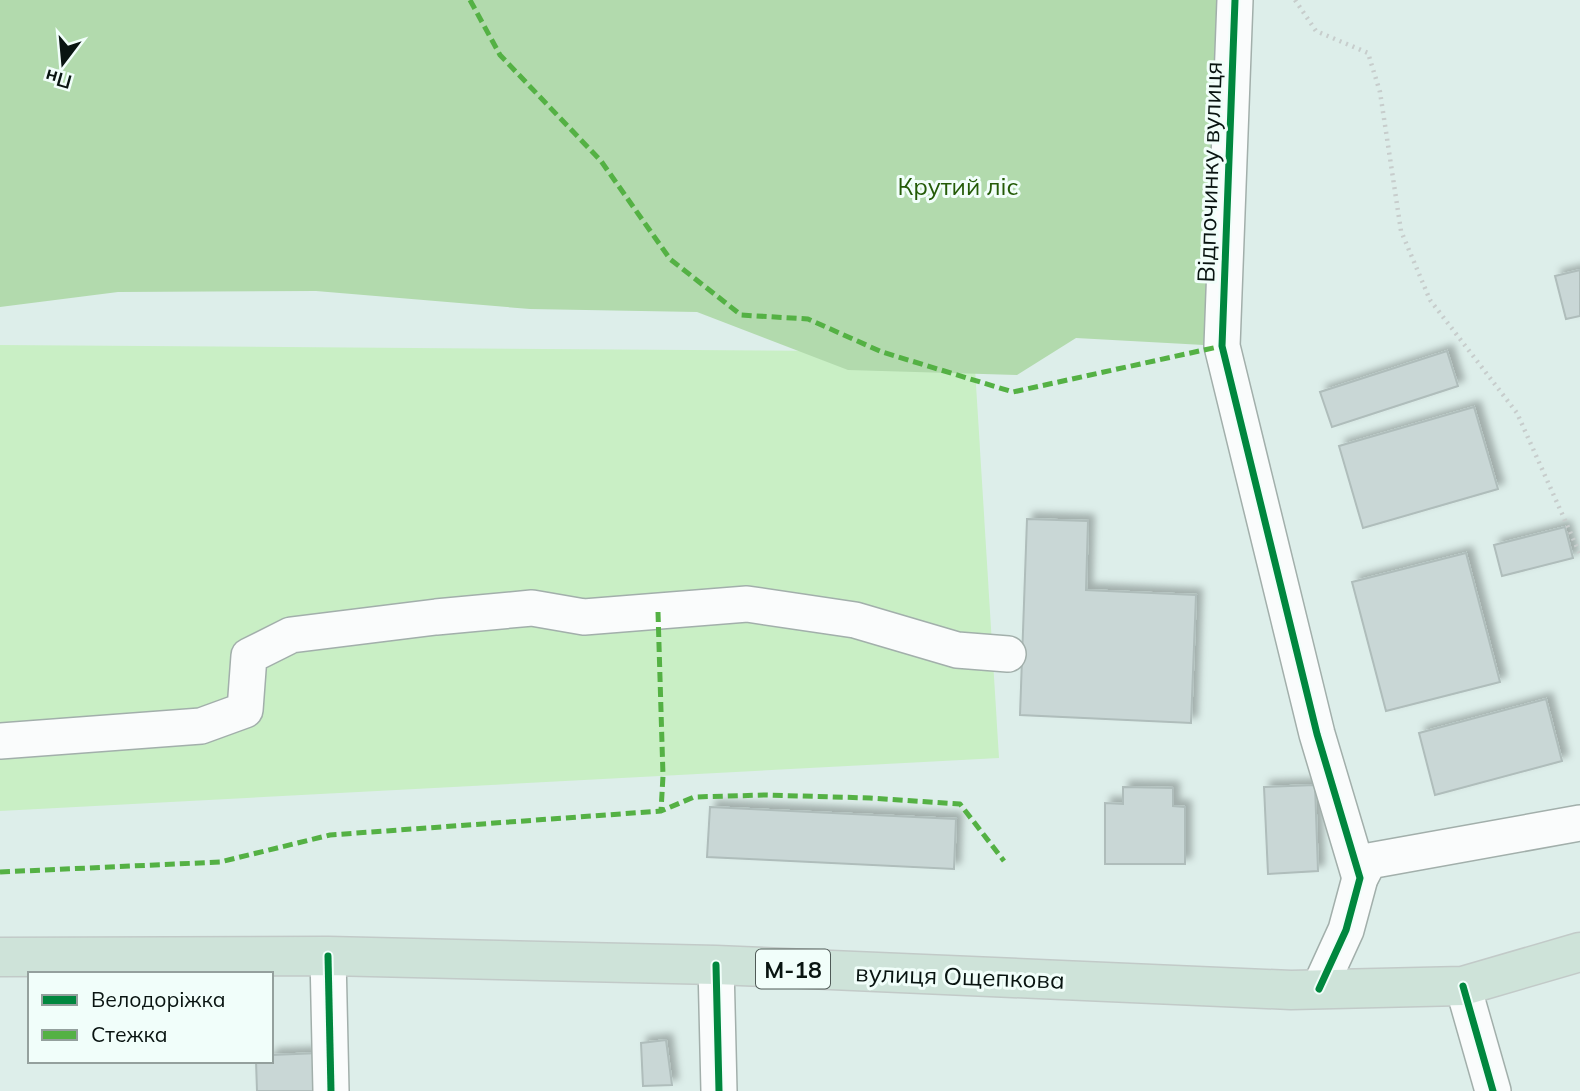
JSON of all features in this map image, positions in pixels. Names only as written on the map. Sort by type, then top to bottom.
[{"type":"highway","name":"вулиця Ощепкова","points":[[0,957],[328,956],[716,965],[1319,989],[1462,986],[1580,952]]},
{"type":"street","name":"Відпочинку вулиця","points":[[1234,0],[1222,346],[1229,384],[1317,734],[1360,878]]},
{"type":"street","points":[[0,740],[201,726],[244,710],[249,656],[290,635],[532,608],[584,617],[747,604],[855,620],[957,650],[1008,654]]},
{"type":"street","points":[[1319,989],[1346,930],[1360,878],[1369,861],[1580,823]]},
{"type":"street","points":[[328,956],[331,1091]]},
{"type":"street","points":[[716,965],[719,1091]]},
{"type":"street","points":[[1462,986],[1493,1091]]},
{"type":"path","points":[[1295,0],[1316,31],[1368,53],[1380,92],[1401,231],[1430,300],[1517,413],[1580,554]]},
{"type":"green space","name":"Крутий ліс","points":[[0,0],[1231,0],[1229,90],[1209,226],[1222,346],[1076,338],[1017,375],[848,370],[697,312],[530,309],[316,291],[118,292],[0,307]]},
{"type":"green space","points":[[0,345],[974,352],[999,758],[0,811]]},
{"type":"building","points":[[1580,270],[1580,316],[1566,319],[1555,276]]},
{"type":"building","points":[[1447,351],[1458,386],[1332,427],[1320,392]]},
{"type":"building","points":[[1474,407],[1498,489],[1363,528],[1339,446]]},
{"type":"building","points":[[1027,519],[1088,521],[1086,590],[1196,595],[1191,723],[1020,715]]},
{"type":"building","points":[[1565,527],[1573,558],[1502,576],[1494,545]]},
{"type":"building","points":[[1466,553],[1500,682],[1386,711],[1352,582]]},
{"type":"building","points":[[1546,699],[1562,761],[1435,795],[1419,733]]},
{"type":"building","points":[[1315,785],[1318,871],[1268,874],[1264,787]]},
{"type":"building","points":[[1123,787],[1173,788],[1173,806],[1185,807],[1185,864],[1105,864],[1105,803],[1123,804]]},
{"type":"building","points":[[710,807],[956,819],[954,869],[707,857]]},
{"type":"building","points":[[666,1040],[672,1085],[643,1086],[641,1043]]},
{"type":"building","points":[[320,1053],[322,1091],[257,1091],[256,1063],[273,1063],[273,1055]]},
{"type":"marked path","points":[[470,0],[500,55],[601,161],[670,259],[741,315],[808,319],[882,352],[1013,392],[1222,346]]},
{"type":"marked path","points":[[658,612],[663,776],[661,811]]},
{"type":"marked path","points":[[0,872],[220,862],[330,835],[661,811],[694,797],[766,795],[960,804],[1004,861]]},
{"type":"cycle path","points":[[1235,0],[1222,346],[1317,734],[1360,878],[1346,930],[1319,989]]},
{"type":"cycle path","points":[[328,956],[331,1091]]},
{"type":"cycle path","points":[[716,965],[719,1091]]},
{"type":"cycle path","points":[[1463,986],[1493,1091]]}]
